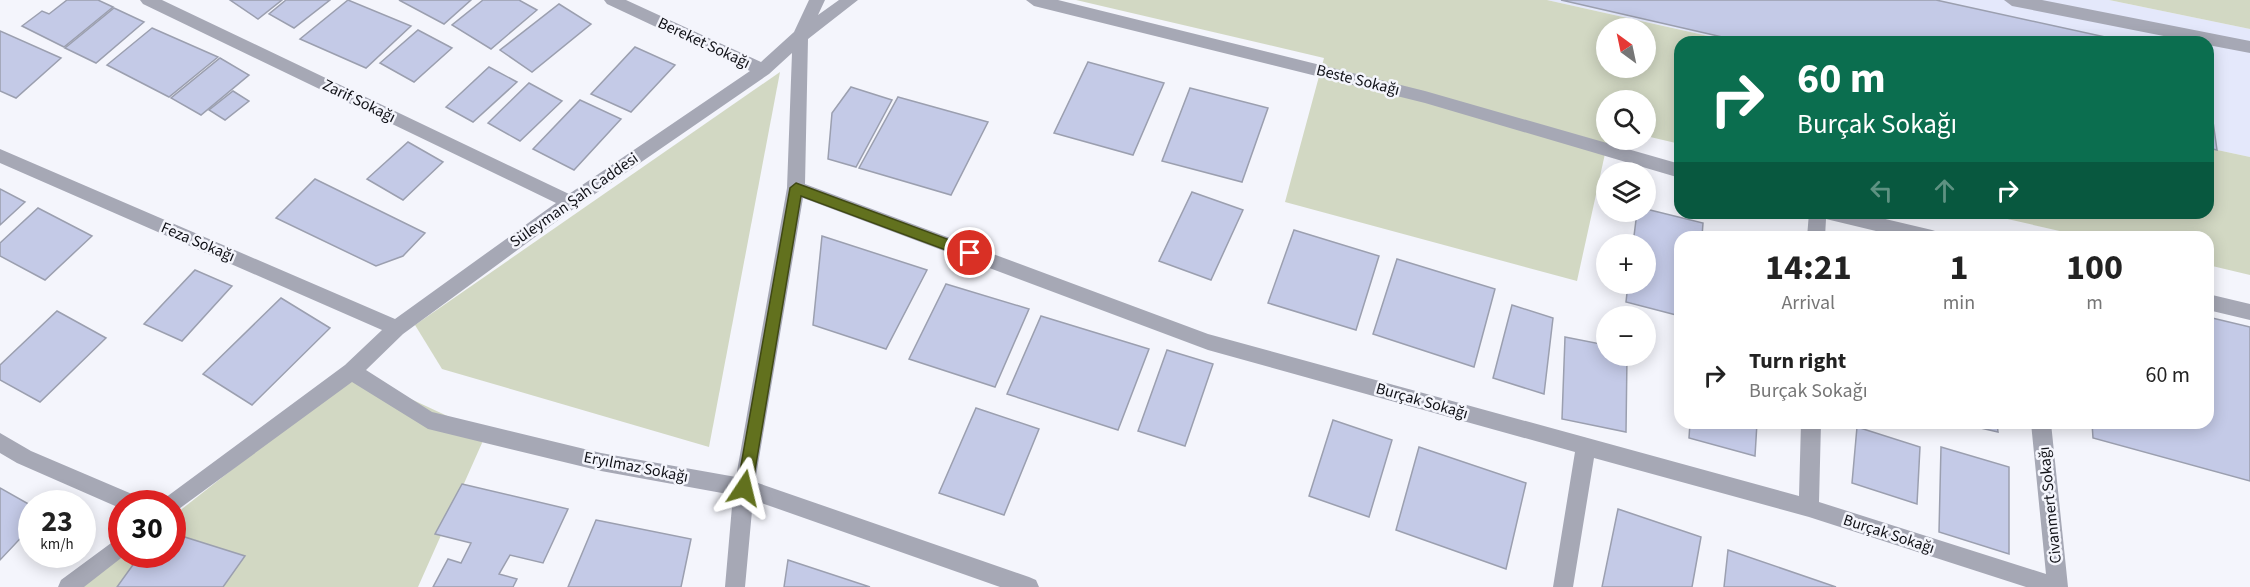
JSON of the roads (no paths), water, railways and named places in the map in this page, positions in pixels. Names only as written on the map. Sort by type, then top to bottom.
[{"type":"street","name":"Zarif Sokağı","points":[[148,0],[570,202]]},
{"type":"street","name":"Bereket Sokağı","points":[[612,0],[764,70]]},
{"type":"street","points":[[735,587],[744,488],[796,188],[800,36],[817,0]]},
{"type":"street","points":[[800,36],[850,0]]},
{"type":"street","name":"Beste Sokağı","points":[[1034,0],[1425,97],[1674,169]]},
{"type":"street","points":[[2012,0],[2194,36]]},
{"type":"street","name":"Süleyman Şah Caddesi","points":[[186,495],[352,371],[397,328],[570,202],[764,70],[800,36]]},
{"type":"street","points":[[2214,40],[2250,47]]},
{"type":"street","name":"Feza Sokağı","points":[[0,156],[397,328]]},
{"type":"street","name":"Burçak Sokağı","points":[[796,188],[1208,342],[1809,508],[2058,587]]},
{"type":"street","points":[[1855,219],[1906,231]]},
{"type":"street","points":[[2214,303],[2250,312]]},
{"type":"street","name":"Eryılmaz Sokağı","points":[[352,371],[428,420],[602,462],[744,488],[1029,587]]},
{"type":"street","points":[[1809,508],[1811,429]]},
{"type":"street","name":"Civanmert Sokağı","points":[[2042,429],[2058,587]]},
{"type":"street","points":[[0,442],[24,457],[108,494]]},
{"type":"street","points":[[1563,587],[1586,447]]},
{"type":"street","points":[[68,587],[108,555]]}]
